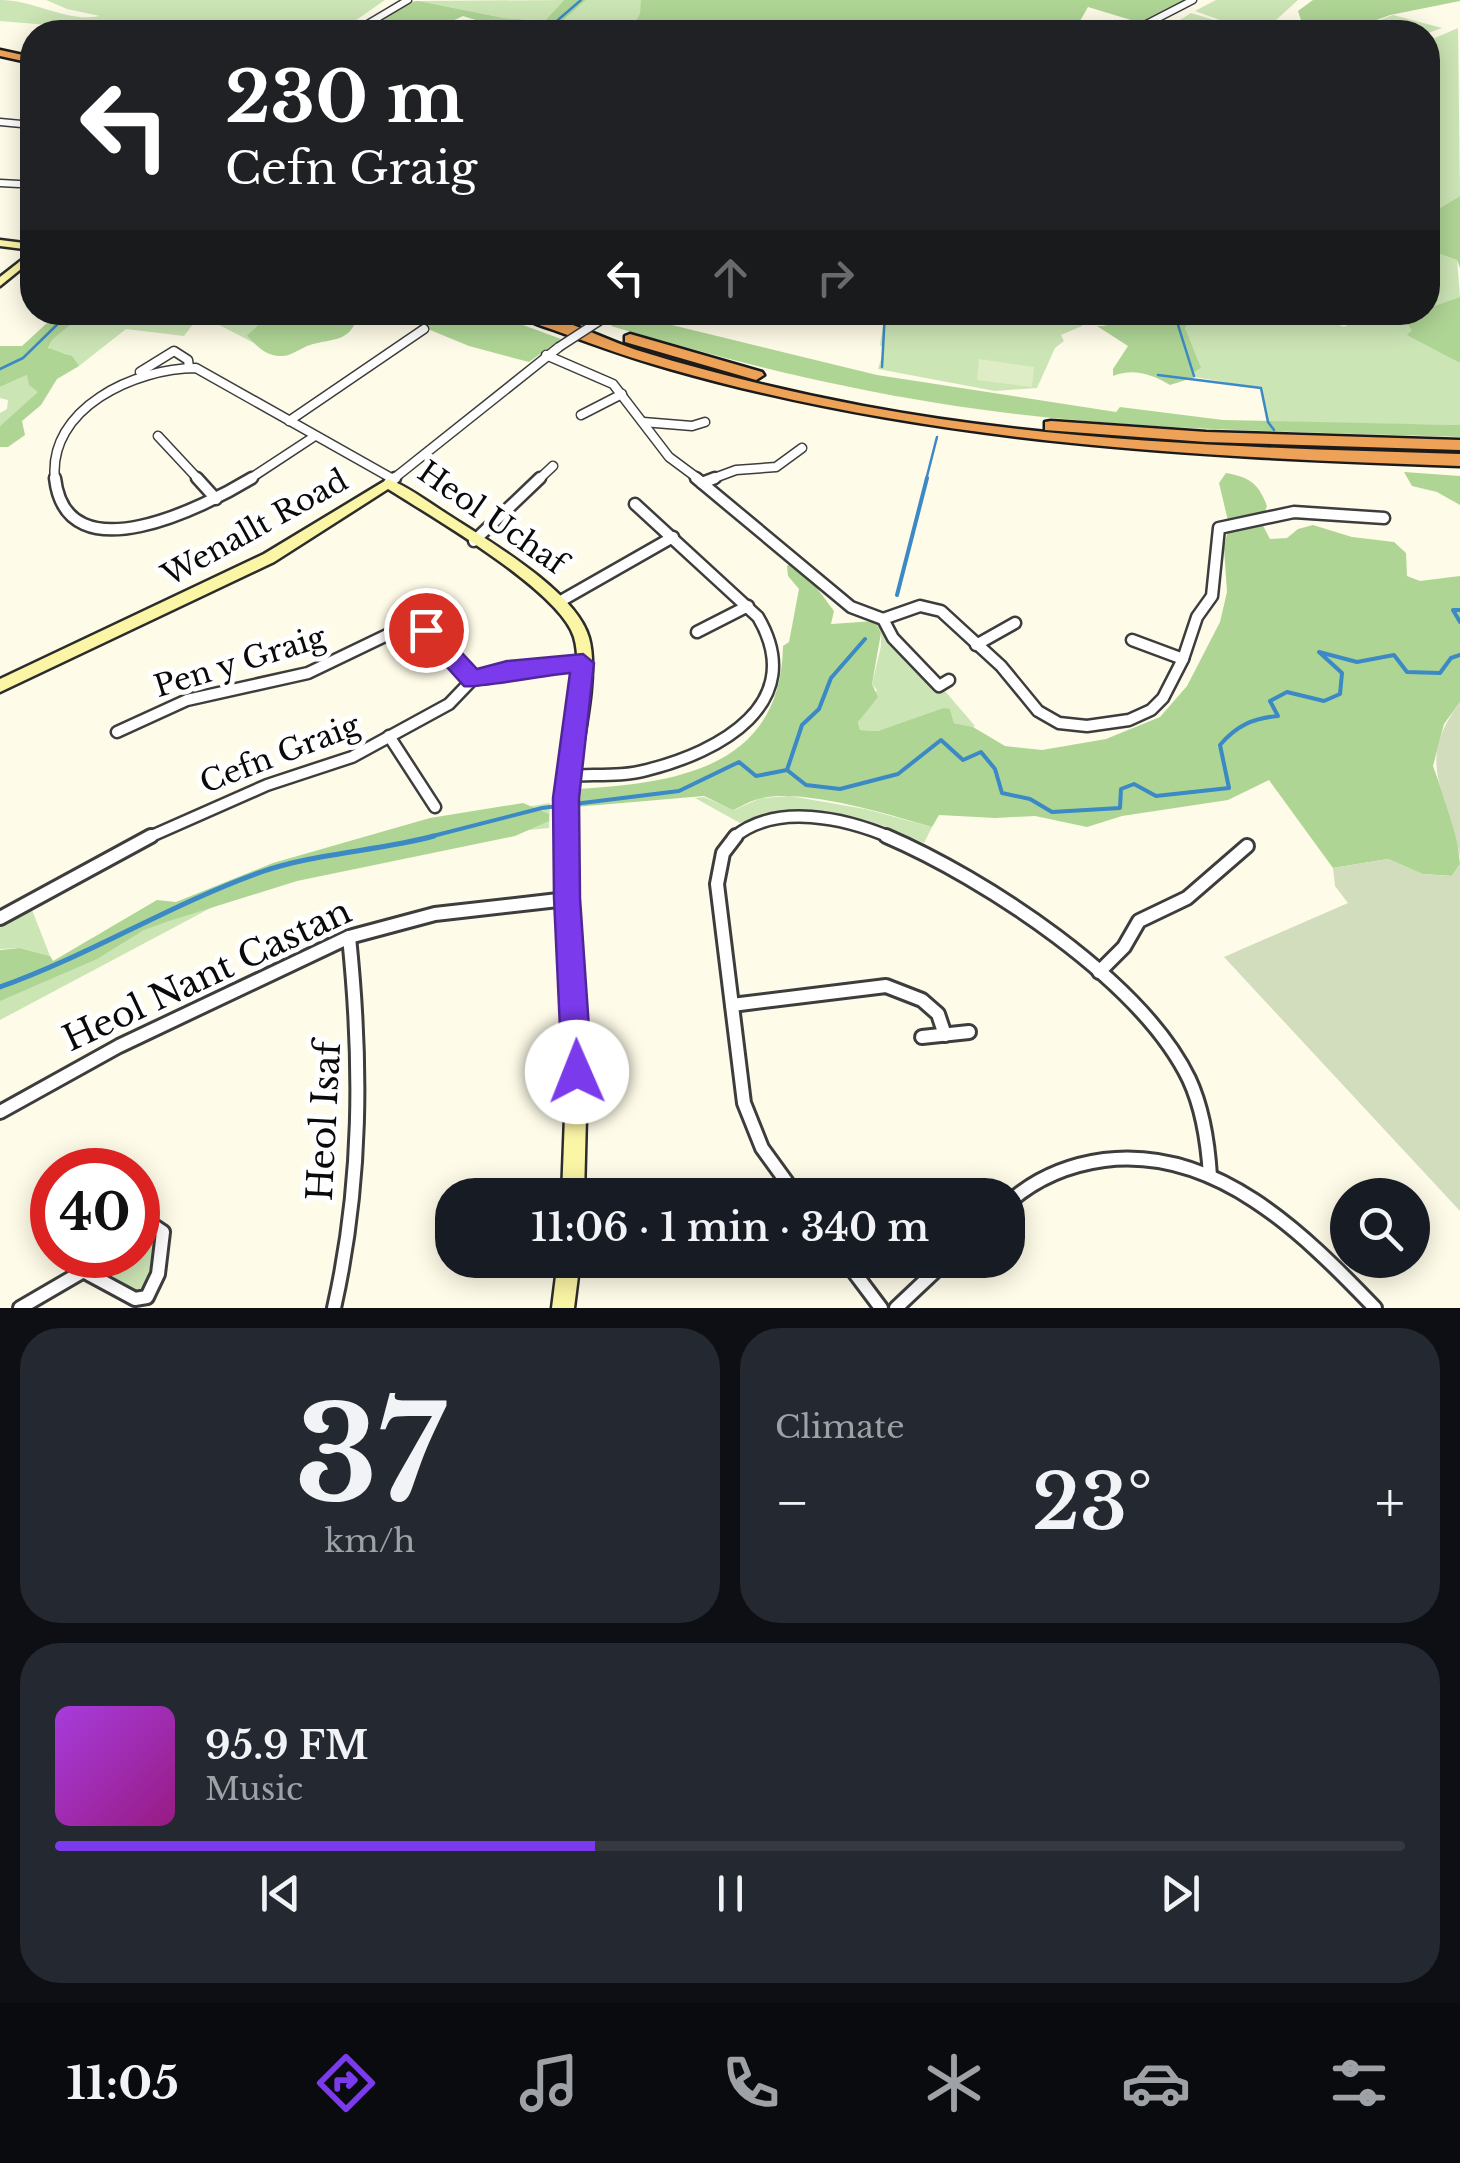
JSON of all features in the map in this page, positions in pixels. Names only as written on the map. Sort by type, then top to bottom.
[{"type":"highway","points":[[555,325],[632,354],[738,385],[840,408],[986,432],[1147,448],[1460,460]]},
{"type":"highway","points":[[594,325],[744,372],[840,394],[980,417],[1206,437],[1460,445]]},
{"type":"street","points":[[374,20],[408,0]]},
{"type":"street","points":[[1156,20],[1192,0]]},
{"type":"street","points":[[0,182],[20,184]]},
{"type":"street","name":"Wenallt Road","points":[[0,686],[269,558],[391,481],[546,356],[592,325]]},
{"type":"street","points":[[289,421],[424,329]]},
{"type":"street","points":[[137,376],[143,368],[174,351],[188,360],[189,367]]},
{"type":"street","points":[[546,356],[607,380],[669,457],[851,607],[883,619],[920,606],[934,608],[1002,666],[1038,711],[1059,723],[1076,726],[1128,720],[1151,710],[1169,689],[1197,616],[1212,596],[1219,528],[1294,512],[1384,518]]},
{"type":"street","points":[[315,436],[216,499],[123,530],[86,526],[69,516],[56,484],[56,453],[84,412],[137,376],[168,367],[189,367],[289,421],[315,436],[391,481]]},
{"type":"street","points":[[581,415],[622,394]]},
{"type":"street","points":[[643,422],[692,426],[706,422]]},
{"type":"street","points":[[158,436],[216,499]]},
{"type":"street","points":[[702,482],[745,464],[786,463],[802,448]]},
{"type":"street","points":[[474,541],[553,466]]},
{"type":"street","name":"Heol Uchaf","points":[[391,481],[532,578],[559,602],[582,634],[583,663],[566,804],[567,898],[578,1038],[573,1178]]},
{"type":"street","points":[[568,776],[645,771],[721,741],[750,723],[765,696],[774,666],[768,634],[748,606],[635,504]]},
{"type":"street","points":[[559,602],[673,538]]},
{"type":"street","points":[[697,632],[748,606]]},
{"type":"street","points":[[883,619],[893,638],[939,686],[949,680]]},
{"type":"street","points":[[976,646],[1015,623]]},
{"type":"street","name":"Pen y Graig","points":[[117,732],[187,700],[308,673],[388,635],[414,627],[439,639],[472,680]]},
{"type":"street","points":[[1132,640],[1183,658]]},
{"type":"street","name":"Cefn Graig","points":[[0,918],[179,821],[266,785],[352,757],[449,704],[472,680],[507,670],[583,663]]},
{"type":"street","points":[[390,736],[435,808]]},
{"type":"street","points":[[785,1178],[751,1126],[744,1103],[718,862],[733,834],[771,818],[834,819],[916,850],[1008,900],[1099,972],[1161,1036],[1187,1075],[1202,1118],[1210,1176]]},
{"type":"street","points":[[1099,972],[1124,947],[1139,921],[1188,898],[1247,846]]},
{"type":"street","name":"Heol Nant Castan","points":[[0,1112],[135,1038],[348,937],[435,914],[567,898]]},
{"type":"street","name":"Heol Isaf","points":[[334,1308],[348,1228],[360,1102],[360,1032],[348,937]]},
{"type":"street","points":[[732,1006],[886,986],[922,1000],[938,1014],[946,1035]]},
{"type":"street","points":[[922,1038],[969,1032]]},
{"type":"street","points":[[1025,1186],[1084,1162],[1139,1156],[1172,1161],[1248,1195],[1348,1279],[1376,1308]]},
{"type":"street","points":[[160,1230],[160,1264]]},
{"type":"street","points":[[20,1308],[74,1278]]},
{"type":"street","points":[[100,1278],[135,1299],[146,1298],[156,1278]]},
{"type":"street","points":[[562,1308],[566,1278]]},
{"type":"street","points":[[858,1278],[881,1308]]},
{"type":"street","points":[[896,1308],[928,1278]]},
{"type":"green space","points":[[0,0],[87,17],[100,16],[46,0],[385,0],[356,20],[0,21]]},
{"type":"green space","points":[[564,0],[547,20],[504,18],[419,1]]},
{"type":"green space","points":[[564,0],[586,0],[564,20],[546,20]]},
{"type":"green space","points":[[586,0],[641,0],[637,20],[564,20]]},
{"type":"green space","points":[[641,0],[1187,0],[1147,20],[1131,20],[1088,7],[1081,20],[636,20]]},
{"type":"green space","points":[[1216,0],[1298,0],[1276,20],[1220,20],[1195,11]]},
{"type":"green space","points":[[1313,0],[1460,0],[1377,20],[1301,20],[1298,11]]},
{"type":"green space","points":[[419,1],[531,20],[476,20],[463,16],[454,20],[374,20],[404,2]]},
{"type":"green space","points":[[1191,13],[1214,20],[1180,20]]},
{"type":"green space","points":[[1393,15],[1412,20],[1380,20]]},
{"type":"green space","points":[[1458,28],[1460,196],[1440,208],[1440,36]]},
{"type":"green space","points":[[1460,196],[1460,268],[1457,260],[1440,254],[1440,208]]},
{"type":"green space","points":[[1440,254],[1457,260],[1460,297],[1440,304]]},
{"type":"green space","points":[[1460,297],[1460,363],[1407,335],[1412,330],[1408,325],[1440,325],[1440,304]]},
{"type":"green space","points":[[45,325],[70,325],[48,348],[72,356],[79,366],[57,379],[41,405],[22,421],[25,435],[8,447],[0,447],[0,426],[38,392],[29,385],[27,375],[0,387],[0,346],[22,346]]},
{"type":"green space","points":[[70,325],[192,325],[184,336],[126,329],[79,366],[67,354],[48,349],[53,339]]},
{"type":"green space","points":[[219,325],[258,325],[248,334],[254,343]]},
{"type":"green space","points":[[258,325],[354,325],[342,337],[280,356],[266,352],[247,335]]},
{"type":"green space","points":[[418,325],[523,325],[561,339],[529,362],[469,346]]},
{"type":"green space","points":[[672,325],[877,375],[1116,412],[1120,407],[1223,420],[1460,425],[1460,437],[1132,424],[1002,412],[772,370],[611,326]]},
{"type":"green space","points":[[883,325],[1082,325],[1061,335],[1064,341],[1055,348],[1037,388],[995,391],[878,369],[884,349],[880,345]]},
{"type":"green space","points":[[1187,325],[1201,368],[1194,372],[1195,377],[1170,385],[1142,373],[1113,376],[1113,369],[1128,346],[1097,326]]},
{"type":"green space","points":[[1412,325],[1435,349],[1460,363],[1460,425],[1268,422],[1261,388],[1195,377],[1185,327]]},
{"type":"green space","points":[[979,359],[1034,367],[1032,387],[977,380]]},
{"type":"green space","points":[[27,375],[39,392],[0,426],[0,413],[7,409],[8,400],[0,398],[0,387]]},
{"type":"green space","points":[[1404,472],[1460,476],[1460,505],[1437,492],[1412,486]]},
{"type":"green space","points":[[1226,473],[1247,479],[1261,492],[1267,506],[1261,522],[1270,539],[1287,538],[1298,529],[1313,525],[1352,537],[1394,542],[1406,553],[1407,576],[1420,581],[1460,576],[1460,702],[1444,724],[1433,766],[1456,830],[1460,864],[1452,876],[1422,874],[1388,859],[1333,868],[1269,780],[1228,800],[1122,816],[1087,827],[1035,816],[939,815],[932,827],[847,804],[780,796],[762,798],[733,810],[704,796],[575,807],[577,789],[685,774],[743,744],[764,719],[778,687],[783,646],[789,642],[799,589],[788,576],[787,566],[795,559],[834,611],[831,624],[875,621],[881,633],[872,684],[878,697],[858,722],[860,730],[878,731],[944,708],[950,709],[954,723],[973,727],[1005,746],[1042,750],[1106,739],[1160,717],[1187,686],[1220,622],[1227,592],[1224,548],[1229,525],[1219,483]]},
{"type":"green space","points":[[883,619],[975,726],[954,723],[950,709],[878,731],[860,730],[858,722],[877,690],[872,684],[881,633],[875,621]]},
{"type":"green space","points":[[1460,702],[1460,857],[1436,762],[1446,724]]},
{"type":"green space","points":[[790,796],[865,809],[932,827],[924,843],[875,823],[834,813],[791,813],[740,823],[695,798],[704,797],[734,810],[761,798]]},
{"type":"green space","points":[[523,803],[549,814],[549,821],[515,836],[297,881],[169,921],[144,930],[97,959],[0,1001],[0,950],[20,948],[50,956],[53,961],[157,900],[176,902],[273,863],[430,818]]},
{"type":"green space","points":[[550,803],[549,828],[488,834],[437,849],[252,886],[0,1020],[0,1000],[144,930],[133,915],[148,907],[159,922],[266,873],[373,848],[456,818]]},
{"type":"green space","points":[[1388,859],[1422,874],[1452,876],[1460,864],[1460,1211],[1224,957],[1348,903],[1335,886],[1333,868]]},
{"type":"green space","points":[[32,910],[50,956],[21,948],[0,949],[0,927]]},
{"type":"green space","points":[[100,1278],[152,1278],[147,1297]]},
{"type":"waterway","points":[[558,20],[581,0]]},
{"type":"waterway","points":[[0,369],[23,358],[57,325]]},
{"type":"waterway","points":[[882,367],[884,325]]},
{"type":"waterway","points":[[1178,325],[1194,376]]},
{"type":"waterway","points":[[1158,375],[1261,388],[1268,422],[1274,430]]},
{"type":"waterway","points":[[926,480],[937,437]]},
{"type":"waterway","points":[[897,595],[927,478]]},
{"type":"waterway","points":[[1460,610],[1453,610],[1460,622]]},
{"type":"waterway","points":[[787,770],[802,725],[819,709],[831,678],[865,639]]},
{"type":"waterway","points":[[787,770],[806,785],[840,789],[898,774],[941,740],[963,760],[981,752],[995,769],[1002,793],[1030,799],[1052,812],[1120,808],[1121,789],[1134,784],[1156,796],[1229,788],[1220,745],[1232,733],[1253,721],[1278,716],[1270,701],[1287,692],[1324,701],[1340,694],[1342,673],[1319,652],[1357,662],[1394,655],[1407,672],[1440,673],[1451,658],[1460,655]]},
{"type":"waterway","points":[[427,837],[542,808],[679,791],[739,762],[756,776],[787,770]]},
{"type":"waterway","points":[[427,837],[434,836]]},
{"type":"waterway","points":[[0,987],[261,872],[303,860],[427,837]]},
{"type":"route","points":[[426,630],[439,639],[472,680],[507,670],[583,663],[566,798],[567,898],[577,1072]]}]
